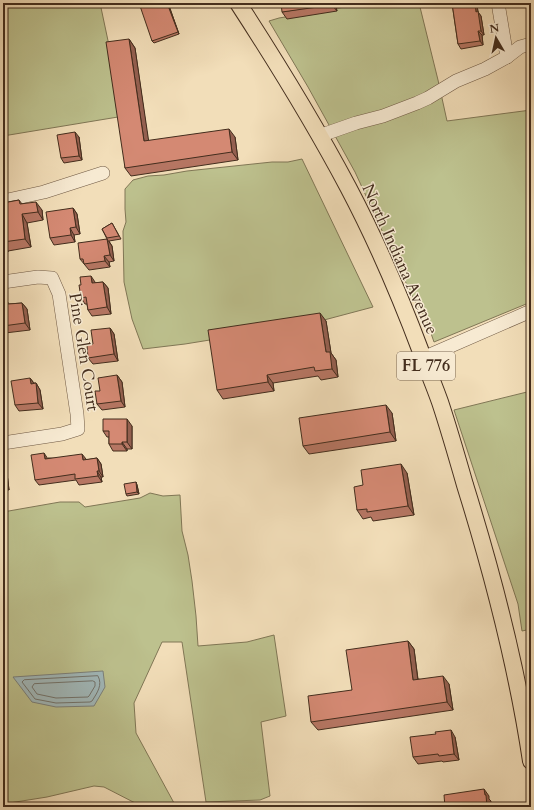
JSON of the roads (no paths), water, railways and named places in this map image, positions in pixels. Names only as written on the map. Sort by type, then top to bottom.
[{"type":"main road","name":"North Indiana Avenue","points":[[238,3],[279,66],[348,187],[377,246],[406,314],[440,401],[478,526],[513,661],[531,761]]},
{"type":"street","points":[[498,3],[507,57]]},
{"type":"street","points":[[320,136],[356,123],[383,116],[417,103],[456,81],[485,69],[507,57],[520,47],[531,44]]},
{"type":"street","points":[[3,201],[44,192],[102,173]]},
{"type":"street","name":"Pine Glen Court","points":[[3,282],[38,277],[52,278],[59,294],[78,430],[62,434],[3,443]]},
{"type":"street","points":[[423,358],[531,311]]},
{"type":"water","points":[[103,671],[105,687],[94,706],[56,707],[32,702],[13,677]]}]
